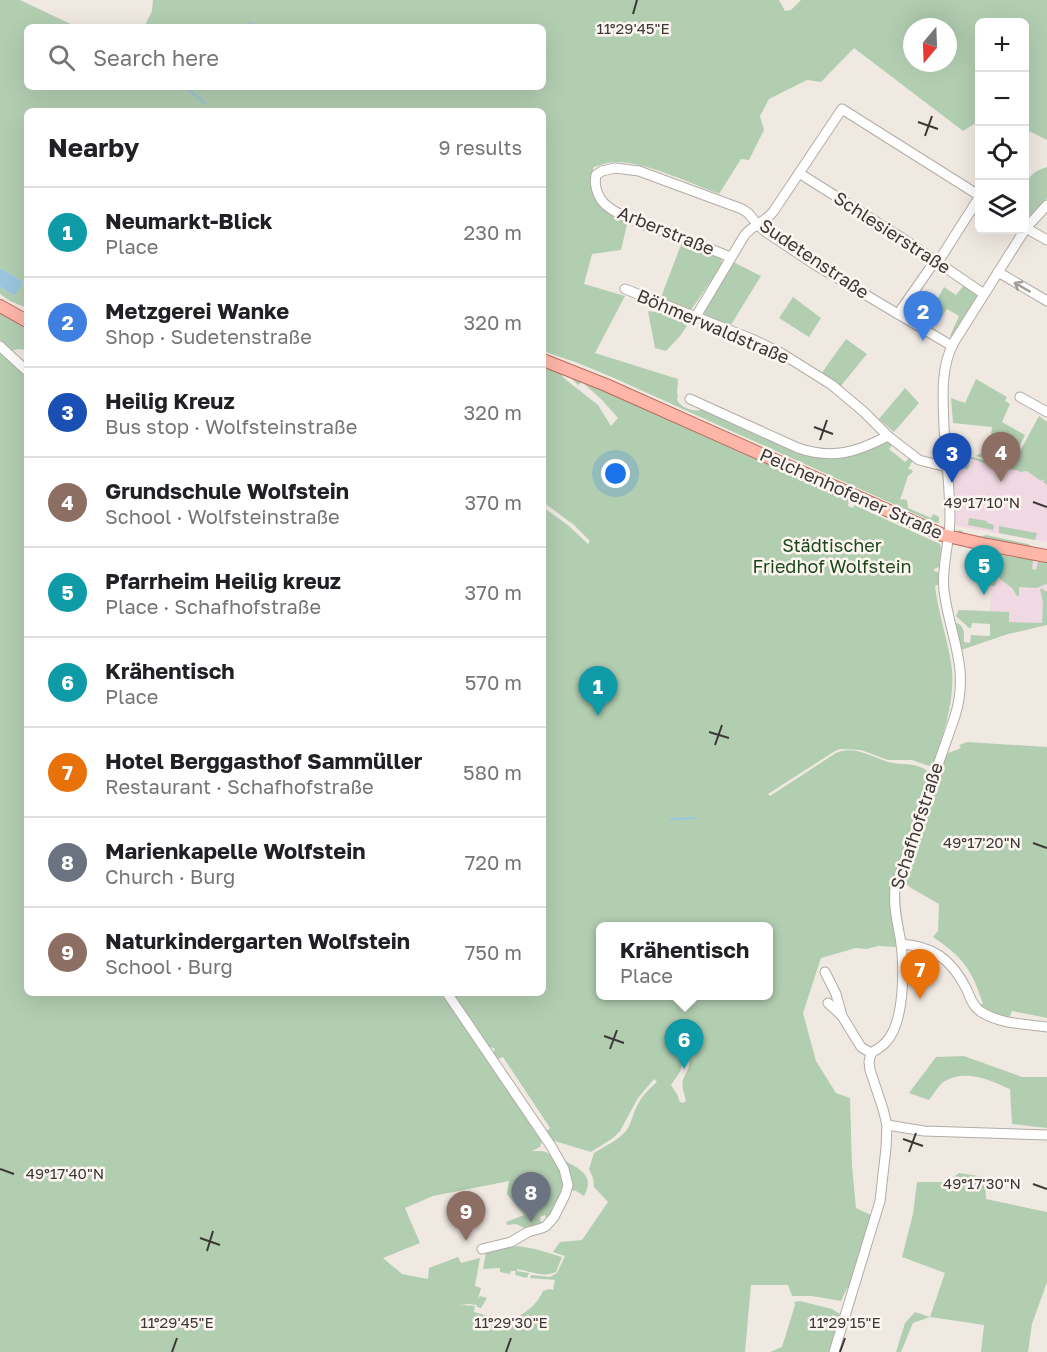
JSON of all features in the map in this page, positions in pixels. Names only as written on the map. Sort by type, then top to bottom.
[{"type":"main road","points":[[0,306],[24,319]]},
{"type":"main road","name":"Pelchenhofener Straße","points":[[546,361],[598,381],[948,536],[1047,556]]},
{"type":"street","points":[[695,318],[747,232],[766,220],[773,212],[842,109],[975,193]]},
{"type":"street","name":"Sudetenstraße","points":[[602,171],[615,168],[652,175],[742,209],[758,225],[817,266],[952,346]]},
{"type":"street","name":"Arberstraße","points":[[602,171],[596,175],[595,185],[603,202],[609,208],[730,257]]},
{"type":"street","name":"Schlesierstraße","points":[[799,173],[984,294]]},
{"type":"street","points":[[898,314],[975,203]]},
{"type":"street","name":"Schafhofstraße","points":[[1029,224],[1047,205]]},
{"type":"street","points":[[1029,230],[1047,240]]},
{"type":"street","name":"Schafhofstraße","points":[[871,1053],[887,1041],[895,1026],[900,1007],[901,944],[895,907],[895,888],[960,696],[959,660],[944,586],[950,513],[943,381],[945,366],[952,346],[1021,234]]},
{"type":"street","points":[[998,273],[1047,301]]},
{"type":"street","name":"Böhmerwaldstraße","points":[[625,289],[768,346],[832,385],[888,436],[920,460],[947,467]]},
{"type":"street","points":[[0,346],[24,368]]},
{"type":"street","points":[[1020,398],[1047,412]]},
{"type":"street","points":[[690,399],[798,448],[816,453],[853,451],[888,436]]},
{"type":"street","points":[[901,944],[928,950],[946,960],[960,977],[973,1004],[984,1014],[1011,1022],[1047,1027]]},
{"type":"street","points":[[825,972],[836,994],[842,1016],[861,1047],[871,1053],[870,1070],[887,1125],[878,1209],[834,1352]]},
{"type":"street","points":[[449,996],[557,1157],[567,1176],[568,1185],[560,1206],[550,1222],[511,1242],[482,1249]]},
{"type":"street","points":[[828,1002],[842,1016]]},
{"type":"street","points":[[887,1125],[924,1131],[1047,1135]]},
{"type":"shaded area","points":[[1039,416],[1047,422],[1047,542],[956,526],[953,456],[973,457],[999,465],[1012,466]]},
{"type":"shaded area","points":[[989,554],[1047,563],[1047,625],[1008,634],[990,613],[991,590],[985,586]]},
{"type":"green space","points":[[0,0],[20,0],[71,24],[24,24],[24,90],[546,90],[546,24],[146,24],[152,11],[153,0],[779,0],[785,11],[791,10],[801,0],[1047,0],[1047,140],[1029,131],[1029,18],[975,18],[975,124],[963,131],[854,48],[821,82],[807,80],[769,99],[760,116],[764,130],[749,160],[741,159],[719,194],[654,169],[628,163],[613,162],[594,167],[591,178],[591,187],[599,200],[628,220],[621,250],[592,254],[584,284],[625,296],[595,353],[678,379],[677,400],[685,407],[693,410],[704,409],[787,447],[843,457],[861,453],[888,441],[893,444],[889,449],[905,462],[910,457],[913,460],[908,469],[913,472],[908,476],[900,500],[907,500],[908,508],[931,518],[933,514],[939,517],[939,523],[614,378],[546,352],[546,108],[24,108],[24,282],[0,268]]},
{"type":"green space","points":[[1047,167],[1047,198],[1029,217],[1029,179]]},
{"type":"green space","points":[[682,242],[721,258],[722,262],[691,310],[660,300]]},
{"type":"green space","points":[[733,262],[761,276],[729,328],[707,320],[703,315]]},
{"type":"green space","points":[[24,282],[24,307],[0,294],[0,287],[15,296]]},
{"type":"green space","points":[[964,285],[977,296],[976,301],[953,337],[950,336],[959,316],[947,309],[938,322],[936,318],[941,307],[935,303],[944,287],[956,295]]},
{"type":"green space","points":[[793,297],[821,318],[809,337],[779,318]]},
{"type":"green space","points":[[0,311],[24,324],[24,350],[11,351],[0,342]]},
{"type":"green space","points":[[648,311],[671,314],[690,321],[666,351],[655,348]]},
{"type":"green space","points":[[846,339],[867,354],[840,387],[821,374]]},
{"type":"green space","name":"Städtischer Friedhof Wolfstein","points":[[0,352],[24,375],[24,996],[546,996],[546,509],[588,544],[590,541],[574,525],[546,504],[546,365],[561,371],[565,379],[598,405],[611,426],[618,418],[582,382],[578,385],[567,374],[849,499],[848,506],[853,508],[854,505],[940,544],[939,567],[934,571],[938,572],[940,584],[935,586],[951,663],[952,689],[948,716],[932,767],[912,760],[888,760],[861,750],[840,749],[768,794],[770,796],[836,753],[849,750],[888,762],[915,765],[930,773],[890,897],[896,947],[856,948],[821,958],[803,1013],[816,1061],[836,1093],[850,1098],[856,1208],[873,1216],[850,1288],[847,1288],[841,1301],[812,1296],[792,1296],[788,1285],[751,1285],[745,1352],[0,1352]],"holes":[[[486,1045],[495,1049],[493,1053],[496,1060],[503,1057],[550,1128],[544,1133],[548,1139],[591,1152],[620,1131],[638,1098],[654,1079],[657,1082],[640,1101],[626,1131],[615,1141],[594,1153],[589,1169],[594,1187],[608,1202],[582,1240],[560,1242],[553,1252],[565,1256],[557,1273],[550,1277],[531,1275],[530,1278],[555,1280],[553,1290],[543,1291],[533,1306],[509,1322],[474,1312],[475,1306],[460,1305],[477,1305],[481,1308],[487,1298],[480,1296],[478,1299],[481,1288],[475,1286],[480,1258],[461,1263],[458,1257],[429,1268],[428,1279],[402,1274],[383,1258],[420,1243],[405,1208],[433,1196],[509,1181],[507,1194],[524,1215],[506,1222],[507,1225],[516,1224],[526,1229],[542,1226],[540,1217],[545,1215],[547,1221],[561,1195],[563,1182],[557,1166],[548,1153],[532,1151],[540,1147],[542,1142],[481,1050]],[[686,1059],[689,1064],[683,1083],[686,1101],[683,1103],[680,1102],[671,1085]]]},
{"type":"green space","points":[[976,379],[1007,397],[1005,401],[1010,404],[1002,422],[1025,435],[1011,464],[975,456],[983,452],[988,445],[992,427],[953,423],[951,398],[965,403]]},
{"type":"green space","points":[[905,388],[919,403],[894,432],[879,419]]},
{"type":"green space","points":[[1039,416],[1047,422],[1047,485],[1043,479],[1041,481],[1027,471],[997,468],[973,459],[970,459],[968,469],[964,469],[964,461],[958,460],[958,471],[954,471],[953,456],[973,457],[999,465],[1012,466]]},
{"type":"green space","points":[[969,518],[987,521],[994,525],[993,530],[968,525]]},
{"type":"green space","points":[[999,526],[1037,533],[1035,540],[999,533]]},
{"type":"green space","points":[[958,530],[979,537],[986,535],[1028,544],[1031,547],[981,539],[958,533]]},
{"type":"green space","points":[[988,554],[1033,560],[1032,569],[1036,570],[1038,561],[1047,563],[1047,584],[1036,588],[1019,587],[1019,596],[1017,596],[1012,588],[1000,579],[995,570],[990,568],[993,556],[989,556],[988,565],[986,565]]},
{"type":"green space","points":[[986,570],[995,576],[997,580],[995,586],[985,586]]},
{"type":"green space","points":[[1040,589],[1047,591],[1047,625],[1008,634],[961,650],[954,622],[962,627],[964,642],[970,643],[971,635],[990,636],[990,624],[972,623],[969,628],[956,616],[959,610],[1009,612],[1009,622],[1042,623],[1043,602]]},
{"type":"green space","points":[[967,742],[1047,747],[1047,1018],[1012,1011],[1009,1018],[989,1011],[978,1004],[983,1004],[975,982],[965,965],[952,951],[933,937],[938,931],[939,904],[903,881],[946,754],[961,748],[959,745]]},
{"type":"green space","points":[[964,1056],[1022,1077],[1047,1077],[1047,1128],[1012,1124],[1010,1089],[978,1077],[961,1076],[945,1081],[929,1100],[909,1093],[936,1057]]},
{"type":"green space","points":[[563,1160],[580,1170],[587,1178],[587,1189],[584,1196],[570,1190]]},
{"type":"green space","points":[[959,1173],[985,1177],[986,1199],[1047,1212],[1047,1282],[1032,1324],[1028,1352],[981,1352],[984,1325],[930,1317],[945,1273],[902,1257],[913,1214],[917,1182],[947,1182]]},
{"type":"green space","points":[[518,1246],[562,1257],[556,1272],[541,1274],[517,1269],[517,1271],[529,1273],[527,1278],[515,1275],[516,1271],[511,1271],[510,1274],[500,1272],[500,1268],[483,1269],[486,1252]]},
{"type":"green space","points":[[800,1301],[832,1309],[840,1314],[831,1352],[770,1352],[782,1347],[794,1302]]},
{"type":"green space","points":[[915,1312],[930,1317],[913,1323],[901,1352],[896,1352],[905,1323]]},
{"type":"water","points":[[0,268],[24,282],[15,296],[0,287]]},
{"type":"waterway","points":[[189,90],[205,103]]},
{"type":"waterway","points":[[670,819],[695,818]]},
{"type":"place","name":"Metzgerei Wanke","points":[[923,341]]},
{"type":"place","name":"Grundschule Wolfstein","points":[[1001,482]]},
{"type":"place","name":"Heilig Kreuz","points":[[952,483]]},
{"type":"place","name":"Pfarrheim Heilig kreuz","points":[[984,595]]},
{"type":"place","name":"Neumarkt-Blick","points":[[598,716]]},
{"type":"place","name":"Hotel Berggasthof Sammüller","points":[[920,999]]},
{"type":"place","name":"Krähentisch","points":[[684,1069]]},
{"type":"place","name":"Marienkapelle Wolfstein","points":[[531,1222]]},
{"type":"place","name":"Naturkindergarten Wolfstein","points":[[466,1241]]}]
